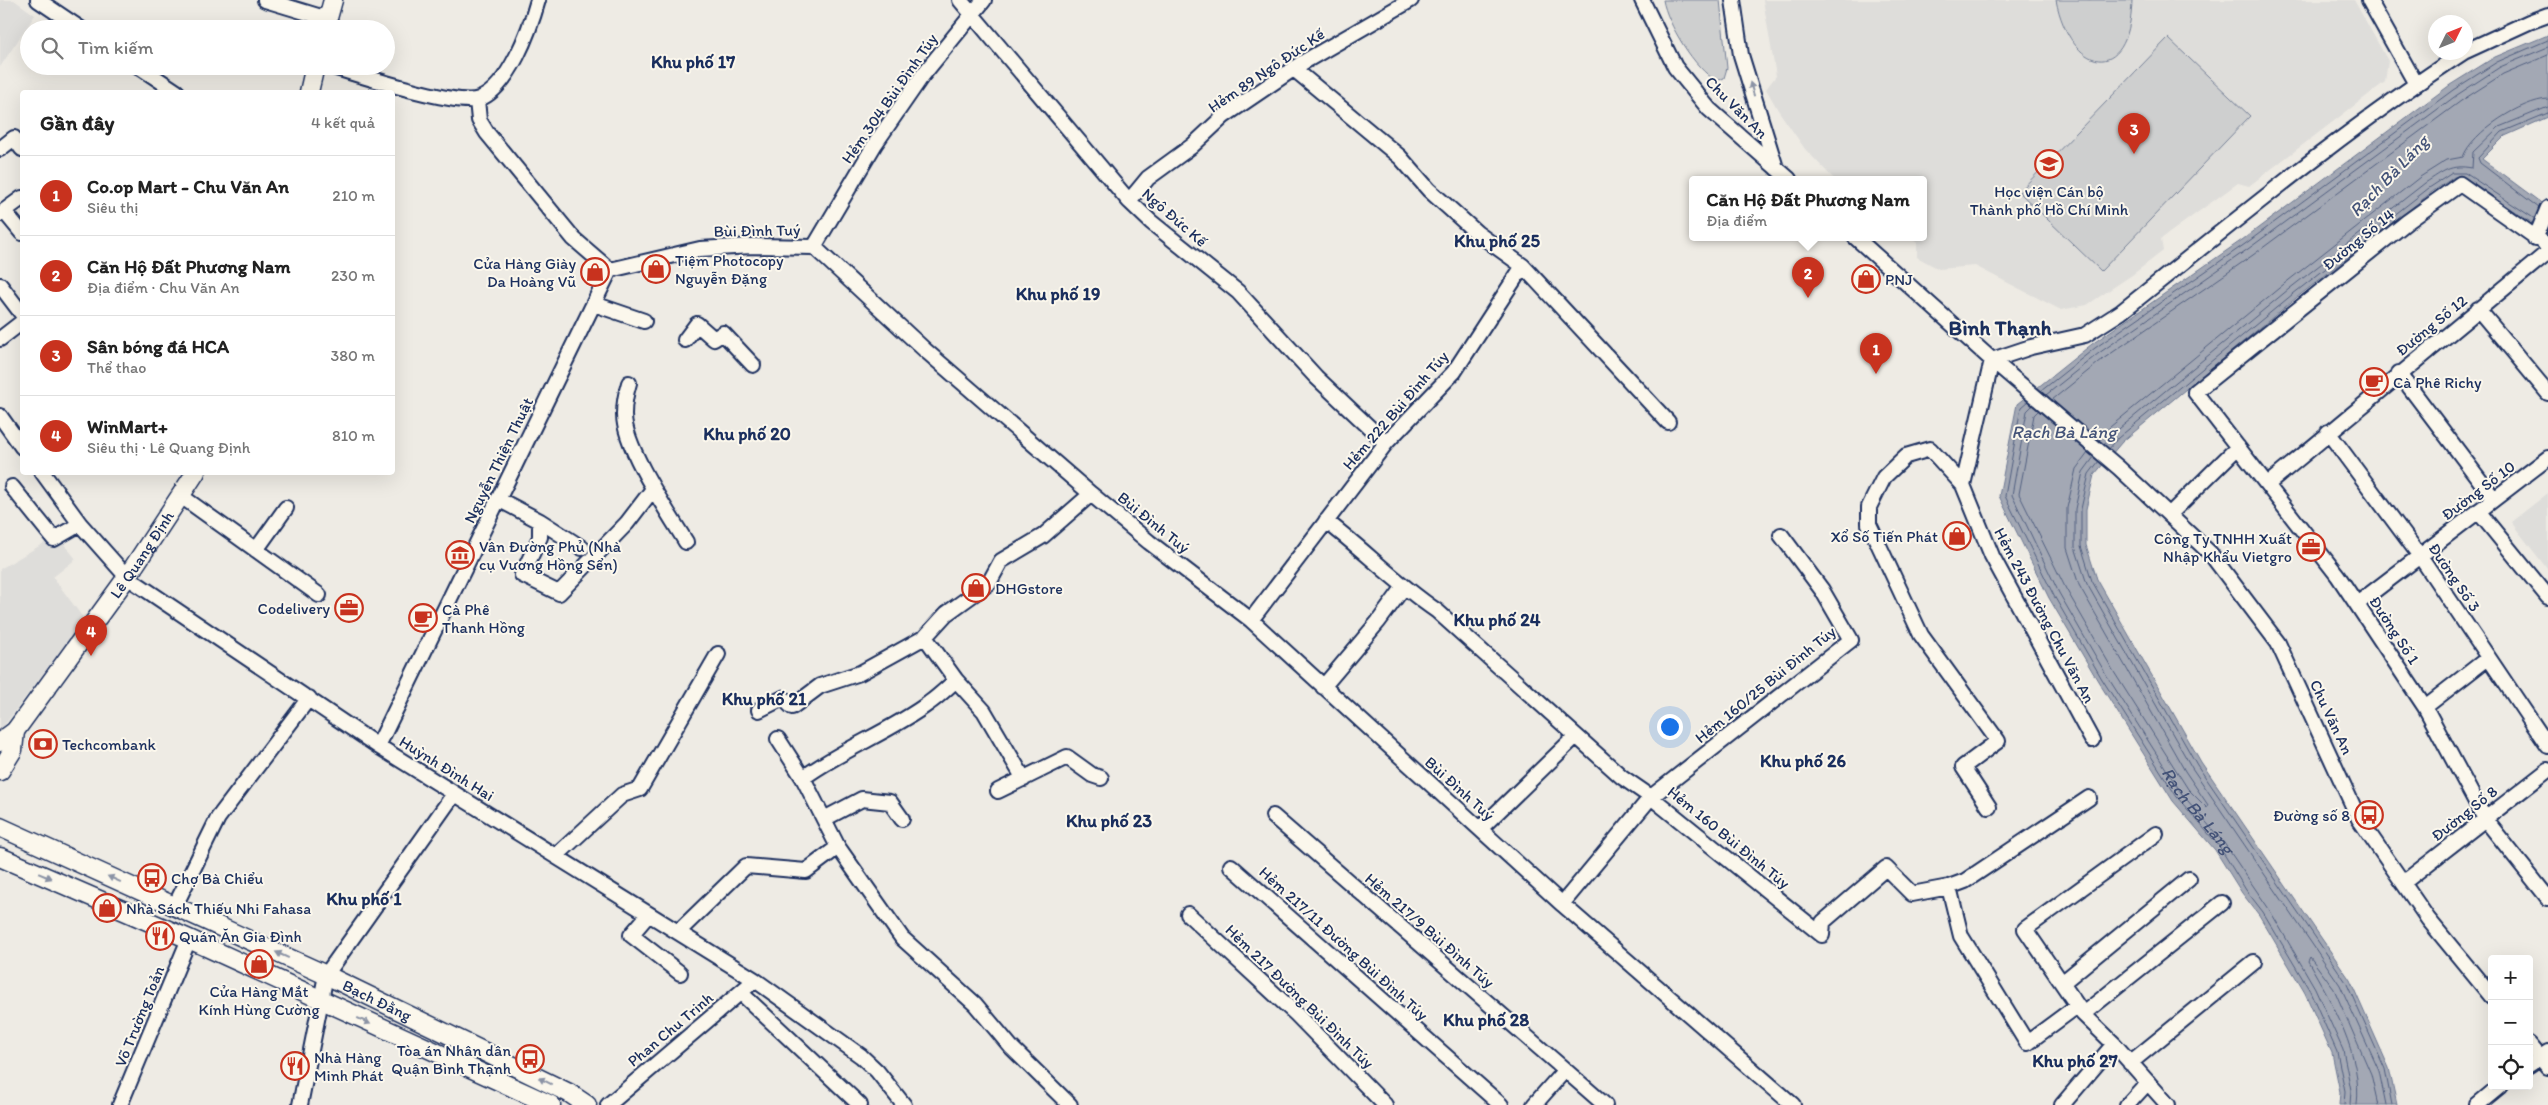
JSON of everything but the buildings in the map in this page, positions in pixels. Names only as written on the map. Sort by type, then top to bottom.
[{"type":"main road","points":[[327,20],[332,0]]},
{"type":"main road","points":[[309,90],[313,75]]},
{"type":"main road","name":"Lê Quang Định","points":[[0,742],[15,731],[127,577],[194,475]]},
{"type":"main road","name":"Lê Quang Định","points":[[0,771],[13,750],[15,731]]},
{"type":"main road","name":"Bạch Đằng","points":[[0,827],[326,975],[569,1093],[587,1105]]},
{"type":"main road","name":"Bạch Đằng","points":[[0,857],[189,939],[551,1105]]},
{"type":"street","points":[[38,0],[56,5],[72,20]]},
{"type":"street","points":[[265,0],[316,20]]},
{"type":"street","points":[[361,75],[416,91],[460,100],[477,100],[496,86],[518,57],[538,0]]},
{"type":"street","name":"Ngô Đức Kế","points":[[960,0],[973,13],[1129,201],[1151,222],[1238,292],[1316,377],[1386,443]]},
{"type":"street","name":"Hẻm 304 Bùi Đình Túy","points":[[814,247],[874,144],[922,76],[984,0]]},
{"type":"street","name":"Hẻm 89 Ngô Đức Kế","points":[[1129,201],[1148,178],[1192,146],[1224,116],[1294,70],[1411,0]]},
{"type":"street","name":"Chu Văn An","points":[[1642,0],[1681,74],[1709,109],[1785,176]]},
{"type":"street","points":[[1733,0],[1741,55],[1776,169]]},
{"type":"street","points":[[2369,0],[2416,84]]},
{"type":"street","points":[[2473,48],[2548,15]]},
{"type":"street","points":[[1992,360],[2031,347],[2084,335],[2121,312],[2346,136],[2416,84],[2453,60]]},
{"type":"street","points":[[1294,70],[1400,157],[1430,190],[1477,233],[1523,266],[1668,422]]},
{"type":"street","points":[[152,75],[174,90]]},
{"type":"street","points":[[477,100],[479,120],[486,134],[574,239],[610,270]]},
{"type":"street","points":[[0,150],[14,138],[20,146]]},
{"type":"street","name":"Đường Số 14","points":[[2195,392],[2407,222],[2460,184],[2535,239]]},
{"type":"street","points":[[20,199],[2,212],[20,231]]},
{"type":"street","points":[[2548,208],[2535,239],[2548,246]]},
{"type":"street","points":[[1859,241],[1992,360]]},
{"type":"street","name":"Bùi Đình Tuý","points":[[610,270],[700,249],[752,246],[814,247],[925,350],[1091,494],[1149,542],[1250,620],[1562,904],[1787,1103]]},
{"type":"street","name":"Đường Số 12","points":[[2268,484],[2399,373],[2548,252]]},
{"type":"street","name":"Hẻm 222 Bùi Đình Túy","points":[[1250,620],[1386,443],[1454,372],[1523,266]]},
{"type":"street","name":"Nguyễn Thiện Thuật","points":[[378,746],[610,270]]},
{"type":"street","points":[[0,285],[20,311]]},
{"type":"street","points":[[594,304],[644,321]]},
{"type":"street","points":[[2478,309],[2548,393]]},
{"type":"street","points":[[0,339],[20,324]]},
{"type":"street","points":[[685,340],[698,324],[714,339],[723,333],[753,364]]},
{"type":"street","points":[[1963,486],[1992,360]]},
{"type":"street","name":"Chu Văn An","points":[[1992,360],[2119,468],[2210,553],[2278,643],[2359,819],[2402,883],[2488,992]]},
{"type":"street","points":[[2399,373],[2494,499]]},
{"type":"street","points":[[629,383],[623,415],[627,434],[653,489],[686,542]]},
{"type":"street","name":"Đường Số 1","points":[[2195,392],[2338,576],[2425,707],[2485,819],[2548,898]]},
{"type":"street","points":[[0,416],[20,444]]},
{"type":"street","name":"Đường Số 3","points":[[2328,432],[2420,556],[2548,746]]},
{"type":"street","points":[[2170,514],[2238,447]]},
{"type":"street","name":"Hẻm 243 Đường Chu Văn An","points":[[1989,807],[1963,767],[1998,741],[1921,636],[1869,524],[1869,507],[1884,477],[1906,456],[1930,449],[1963,486],[1992,556],[2092,740]]},
{"type":"street","name":"Đường Số 10","points":[[2357,604],[2548,458]]},
{"type":"street","name":"Huỳnh Đình Hai","points":[[44,475],[80,524],[127,577],[378,746],[557,855],[755,980],[861,1056],[877,1071],[904,1105]]},
{"type":"street","points":[[12,487],[54,539],[80,524]]},
{"type":"street","points":[[540,521],[540,537],[522,575],[559,593],[627,523],[653,489]]},
{"type":"street","points":[[759,710],[783,698],[792,707],[820,686],[860,673],[925,637],[946,614],[989,583],[1001,561],[1043,536],[1091,494]]},
{"type":"street","points":[[180,496],[319,596]]},
{"type":"street","points":[[498,499],[540,521],[582,548]]},
{"type":"street","points":[[256,550],[286,508]]},
{"type":"street","points":[[2478,511],[2548,597]]},
{"type":"street","points":[[1326,521],[1356,544],[1403,588],[1437,611],[1622,777],[1651,797]]},
{"type":"street","name":"Hẻm 160/25 Bùi Đình Túy","points":[[1651,797],[1851,640],[1822,590],[1782,535]]},
{"type":"street","points":[[1323,687],[1378,622],[1403,588]]},
{"type":"street","points":[[925,637],[956,680],[984,711],[1024,779]]},
{"type":"street","points":[[557,855],[622,795],[640,789],[718,654]]},
{"type":"street","points":[[2425,707],[2488,658]]},
{"type":"street","points":[[803,778],[822,764],[891,727],[929,703],[956,680]]},
{"type":"street","points":[[175,906],[218,818],[309,698]]},
{"type":"street","points":[[1480,829],[1576,736]]},
{"type":"street","points":[[778,739],[803,778],[838,847],[902,938],[975,1004],[1011,1047],[1070,1105]]},
{"type":"street","points":[[998,791],[1068,757],[1092,775],[1101,778]]},
{"type":"street","name":"Đường Số 8","points":[[2402,883],[2548,770]]},
{"type":"street","points":[[300,1105],[326,975],[454,794]]},
{"type":"street","name":"Hẻm 160 Bùi Đình Túy","points":[[1562,904],[1651,797],[1822,935],[1823,922],[1886,868],[1912,894],[1949,887]]},
{"type":"street","points":[[2089,798],[1965,881],[1949,887],[1961,936],[2027,1043],[2080,1010],[2222,903]]},
{"type":"street","points":[[824,819],[862,799],[890,802],[902,819]]},
{"type":"street","name":"Hẻm 217/9 Bùi Đình Túy","points":[[1273,816],[1605,1105]]},
{"type":"street","points":[[2156,834],[2024,929],[2080,1010],[2114,1044],[2168,1105]]},
{"type":"street","points":[[678,932],[746,866],[806,871],[838,847]]},
{"type":"street","name":"Hẻm 217/11 Đường Bùi Đình Túy","points":[[1231,866],[1501,1105]]},
{"type":"street","points":[[2062,983],[2189,879]]},
{"type":"street","points":[[649,914],[631,935],[680,973]]},
{"type":"street","name":"Hẻm 217 Đường Bùi Đình Túy","points":[[1188,914],[1296,1014],[1385,1105]]},
{"type":"street","name":"Võ Trường Toản","points":[[120,1105],[189,939]]},
{"type":"street","points":[[2130,1063],[2254,962]]},
{"type":"street","name":"Phan Chu Trinh","points":[[608,1105],[755,980]]},
{"type":"street","points":[[741,993],[860,1105]]},
{"type":"street","points":[[2062,1105],[2114,1044]]},
{"type":"street","points":[[2530,1045],[2541,1060]]},
{"type":"street","points":[[1534,1105],[1564,1070]]},
{"type":"street","points":[[2127,1105],[2148,1082]]},
{"type":"street","points":[[2476,1105],[2495,1090]]},
{"type":"shaded area","points":[[0,0],[14,0],[35,15],[32,20],[20,20],[20,37],[0,67]]},
{"type":"shaded area","points":[[1663,0],[1720,0],[1727,68],[1724,78],[1717,81],[1691,57],[1670,21]]},
{"type":"shaded area","name":"Học viện Cán bộ Thành phố Hồ Chí Minh","points":[[1763,0],[2354,0],[2388,61],[2385,82],[2249,186],[2238,183],[2161,239],[2163,251],[2132,275],[2087,305],[2061,310],[1975,266],[1939,269],[1917,257],[1917,243],[1915,241],[1927,241],[1927,176],[1831,176],[1805,149],[1766,89],[1776,76]]},
{"type":"shaded area","points":[[2056,0],[2132,0],[2129,28],[2121,47],[2111,58],[2098,60],[2086,55],[2074,43],[2063,24]]},
{"type":"shaded area","points":[[2168,38],[2250,116],[2101,271],[2019,192]]},
{"type":"shaded area","points":[[2548,493],[2548,570],[2511,522]]},
{"type":"shaded area","points":[[46,542],[63,543],[76,559],[53,577],[84,619],[0,731],[0,569]]},
{"type":"water","name":"Rạch Bà Láng","points":[[2548,35],[2548,117],[2505,136],[2482,159],[2548,208],[2548,237],[2543,230],[2462,177],[2454,177],[2296,298],[2122,442],[2094,475],[2086,509],[2086,545],[2097,579],[2201,762],[2350,980],[2389,1068],[2397,1105],[2339,1105],[2340,1092],[2332,1053],[2305,993],[2259,915],[2242,893],[2215,850],[2173,801],[2098,681],[2049,598],[1999,496],[2017,404],[2092,344],[2242,240],[2450,85],[2495,57]]},
{"type":"place","name":"Sân bóng đá HCA","points":[[2134,154]]},
{"type":"place","name":"Học viện Cán bộ Thành phố Hồ Chí Minh","points":[[2049,164]]},
{"type":"place","name":"Tiệm Photocopy Nguyễn Đặng","points":[[656,269]]},
{"type":"place","name":"Cửa Hàng Giày Da Hoàng Vũ","points":[[595,272]]},
{"type":"place","name":"PNJ","points":[[1866,279]]},
{"type":"place","name":"Căn Hộ Đất Phương Nam","points":[[1808,298]]},
{"type":"place","name":"Co.op Mart - Chu Văn An","points":[[1876,374]]},
{"type":"place","name":"Cà Phê Richy","points":[[2374,382]]},
{"type":"place","name":"Xổ Số Tiến Phát","points":[[1957,536]]},
{"type":"place","name":"Công Ty TNHH Xuất Nhập Khẩu Vietgro","points":[[2311,547]]},
{"type":"place","name":"Vân Đường Phủ (Nhà cụ Vương Hồng Sển)","points":[[460,555]]},
{"type":"place","name":"DHGstore","points":[[976,588]]},
{"type":"place","name":"Codelivery","points":[[349,608]]},
{"type":"place","name":"Cà Phê Thanh Hồng","points":[[423,618]]},
{"type":"place","name":"WinMart+","points":[[91,656]]},
{"type":"place","name":"Techcombank","points":[[43,744]]},
{"type":"place","name":"Đường số 8","points":[[2369,815]]},
{"type":"place","name":"Chợ Bà Chiểu","points":[[152,878]]},
{"type":"place","name":"Nhà Sách Thiếu Nhi Fahasa","points":[[107,908]]},
{"type":"place","name":"Quán Ăn Gia Đình","points":[[160,936]]},
{"type":"place","name":"Cửa Hàng Mắt Kính Hùng Cường","points":[[259,964]]},
{"type":"place","name":"Tòa án Nhân dân Quận Bình Thạnh","points":[[530,1059]]},
{"type":"place","name":"Nhà Hàng Minh Phát","points":[[295,1066]]},
{"type":"district","name":"Khu phố 17","points":[[693,62]]},
{"type":"district","name":"Khu phố 25","points":[[1497,241]]},
{"type":"district","name":"Khu phố 19","points":[[1058,294]]},
{"type":"district","name":"Bình Thạnh","points":[[2000,328]]},
{"type":"district","name":"Khu phố 20","points":[[747,434]]},
{"type":"district","name":"Khu phố 24","points":[[1497,620]]},
{"type":"district","name":"Khu phố 21","points":[[764,699]]},
{"type":"district","name":"Khu phố 26","points":[[1803,761]]},
{"type":"district","name":"Khu phố 23","points":[[1109,821]]},
{"type":"district","name":"Khu phố 1","points":[[364,899]]},
{"type":"district","name":"Khu phố 28","points":[[1486,1020]]},
{"type":"district","name":"Khu phố 27","points":[[2075,1061]]}]
